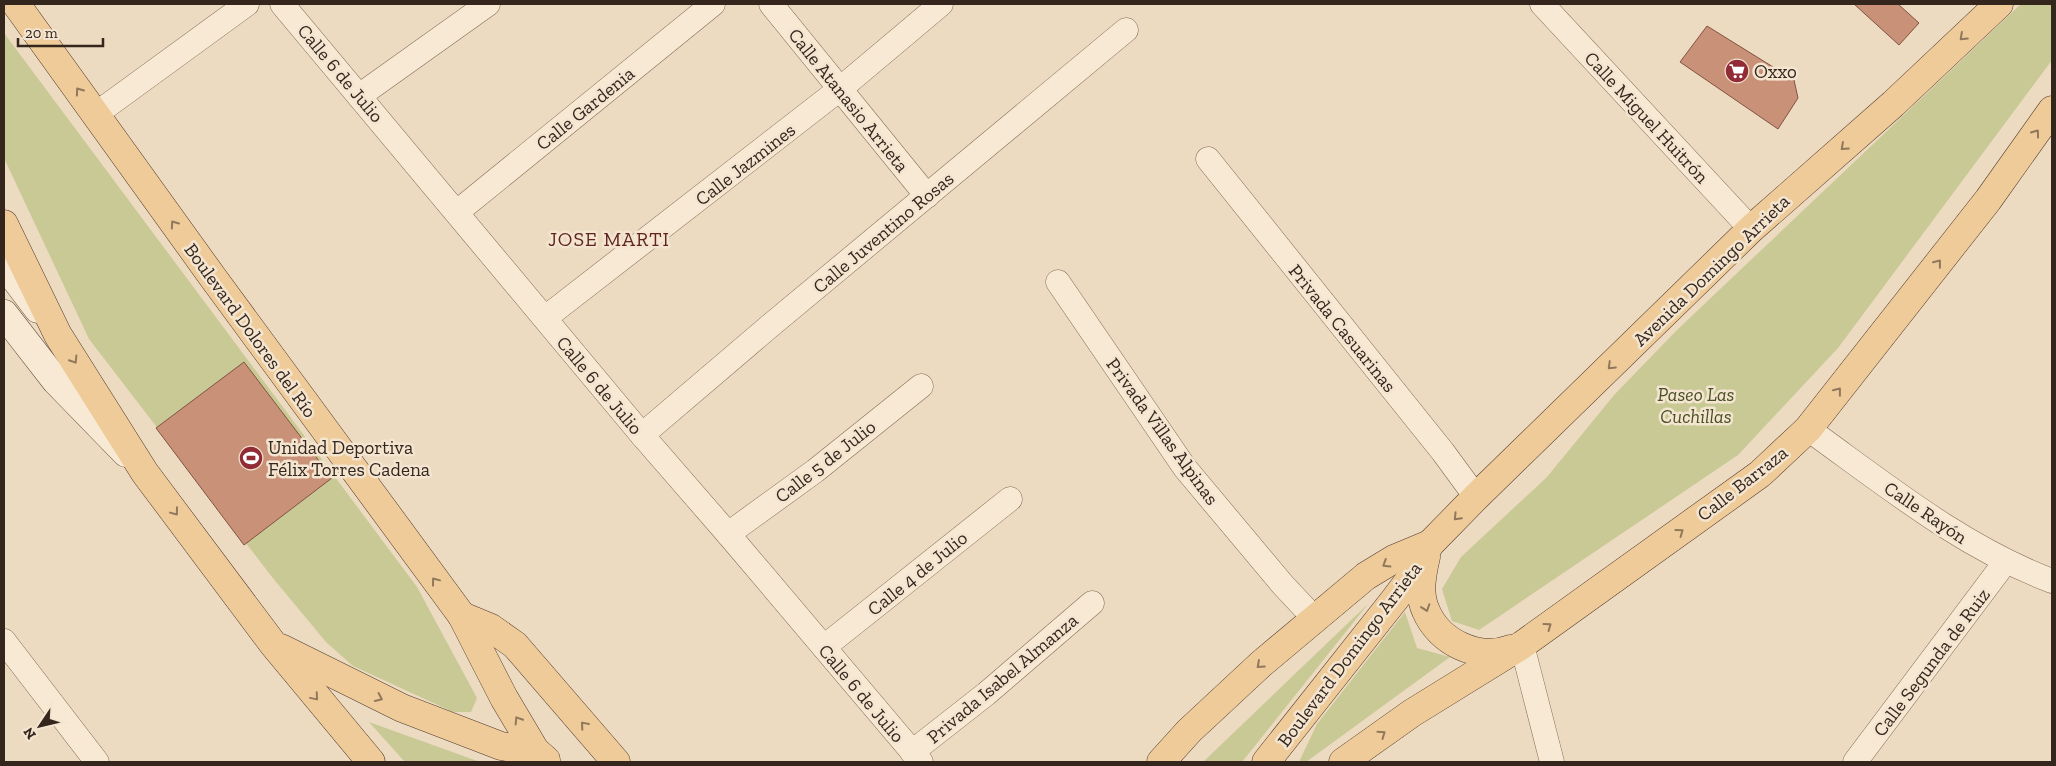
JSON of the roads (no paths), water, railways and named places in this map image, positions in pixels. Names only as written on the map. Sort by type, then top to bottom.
[{"type":"main road","name":"Boulevard Dolores del Río","points":[[16,4],[220,287],[462,616],[504,698],[543,759]]},
{"type":"main road","name":"Avenida Domingo Arrieta","points":[[1430,544],[1751,229],[1893,104],[1999,4]]},
{"type":"main road","name":"Calle Barraza","points":[[1342,762],[1412,713],[1522,645],[1760,474],[1808,429],[1988,200],[2052,110]]},
{"type":"main road","points":[[4,224],[58,335]]},
{"type":"main road","points":[[4,264],[58,335],[145,473],[273,644],[367,759]]},
{"type":"main road","points":[[4,314],[56,381],[145,473]]},
{"type":"main road","points":[[1161,762],[1189,732],[1261,664],[1366,576],[1394,559],[1430,544]]},
{"type":"main road","points":[[1430,544],[1422,572],[1422,591],[1425,610],[1438,630],[1456,644],[1477,652],[1500,653],[1522,645]]},
{"type":"main road","name":"Boulevard Domingo Arrieta","points":[[1266,762],[1413,576],[1430,544]]},
{"type":"main road","points":[[462,616],[491,628],[515,645],[616,762]]},
{"type":"main road","points":[[273,644],[402,708],[501,746],[543,759]]},
{"type":"street","points":[[96,114],[247,4]]},
{"type":"street","name":"Calle 6 de Julio","points":[[282,4],[642,435],[916,757]]},
{"type":"street","points":[[359,96],[488,4]]},
{"type":"street","name":"Calle Gardenia","points":[[457,212],[712,4]]},
{"type":"street","name":"Calle Atanasio Arrieta","points":[[771,4],[928,196]]},
{"type":"street","name":"Calle Jazmines","points":[[545,318],[840,89],[941,4]]},
{"type":"street","name":"Calle Miguel Huitrón","points":[[1542,4],[1751,229]]},
{"type":"street","name":"Calle Juventino Rosas","points":[[642,435],[770,325],[1126,30]]},
{"type":"street","name":"Privada Casuarinas","points":[[1208,160],[1436,444],[1476,497]]},
{"type":"street","name":"Privada Villas Alpinas","points":[[1058,282],[1185,468],[1283,585],[1315,619]]},
{"type":"street","name":"Calle 5 de Julio","points":[[728,534],[815,472],[921,386]]},
{"type":"street","name":"Calle Rayón","points":[[1808,429],[1955,534],[2006,561],[2052,581]]},
{"type":"street","name":"Calle 4 de Julio","points":[[824,647],[1010,499]]},
{"type":"street","name":"Calle Segunda de Ruiz","points":[[1855,762],[2006,561]]},
{"type":"street","name":"Privada Isabel Almanza","points":[[916,757],[1092,603]]},
{"type":"street","points":[[4,641],[97,762]]},
{"type":"street","points":[[1522,645],[1552,762]]},
{"type":"place","name":"Oxxo","points":[[1737,71]]},
{"type":"place","name":"Unidad Deportiva Félix Torres Cadena","points":[[251,458]]},
{"type":"district","name":"JOSE MARTI","points":[[609,239]]},
{"type":"park label","name":"Paseo Las Cuchillas","points":[[1696,405]]}]
